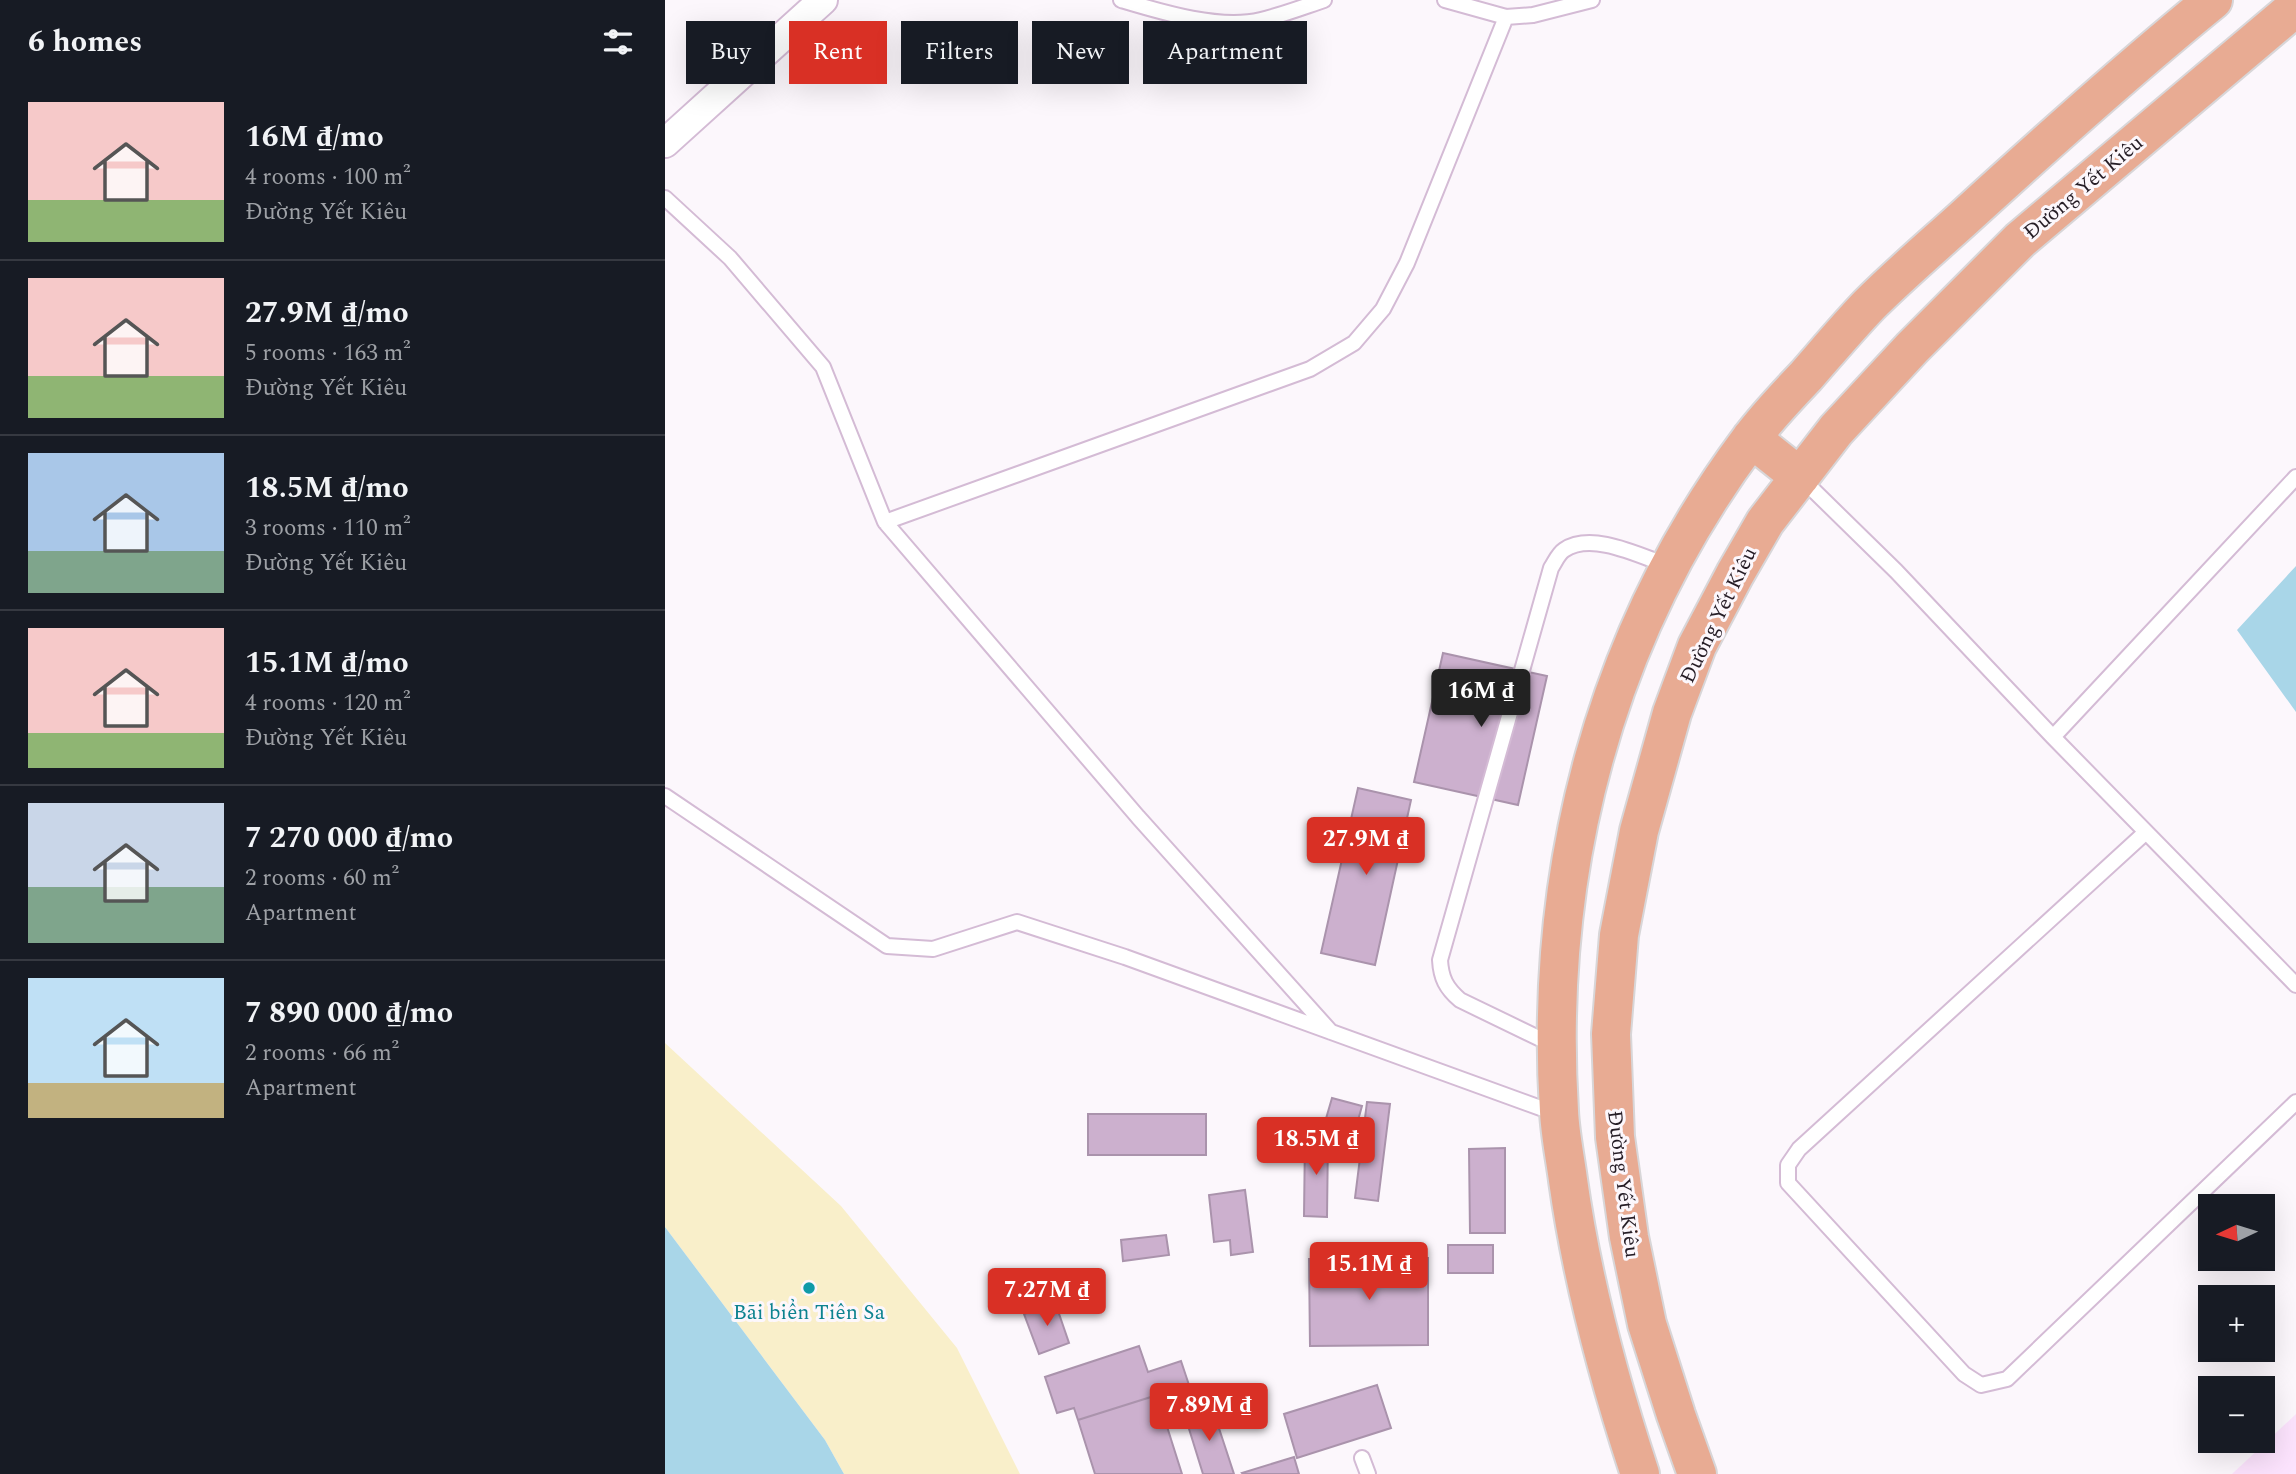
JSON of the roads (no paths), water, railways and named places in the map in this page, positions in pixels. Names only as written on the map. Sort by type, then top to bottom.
[{"type":"highway","points":[[1640,1474],[1612,1389],[1589,1302],[1573,1216],[1559,1114],[1557,1062],[1561,932],[1576,824],[1596,745],[1626,656],[1669,566],[1710,496],[1751,438],[1870,304],[2155,47],[2213,0]]},
{"type":"highway","name":"Đường Yết Kiêu","points":[[1697,1474],[1644,1312],[1629,1237],[1615,1137],[1611,1034],[1619,935],[1639,831],[1672,713],[1697,646],[1765,522],[1836,430],[1874,389],[2020,240],[2296,7]]},
{"type":"highway","points":[[1751,438],[1800,477]]},
{"type":"highway","points":[[1557,1062],[1613,1087]]},
{"type":"street","points":[[665,143],[823,0]]},
{"type":"lane","points":[[1121,0],[1173,15],[1215,22],[1259,21],[1324,0]]},
{"type":"lane","points":[[1445,0],[1506,17],[1533,15],[1592,0]]},
{"type":"lane","points":[[885,522],[1310,369],[1354,343],[1383,309],[1408,263],[1506,17]]},
{"type":"lane","points":[[665,198],[730,258],[823,367],[885,522],[1138,817],[1331,1032]]},
{"type":"lane","points":[[1800,477],[1896,571],[2053,737],[2296,985]]},
{"type":"lane","points":[[2053,737],[2296,477]]},
{"type":"lane","points":[[1557,1062],[1448,990],[1441,976],[1440,960],[1551,568],[1561,551],[1578,543],[1597,542],[1669,566]]},
{"type":"lane","points":[[665,796],[887,946],[933,948],[1017,922],[1125,957],[1559,1114]]},
{"type":"lane","points":[[2145,832],[1799,1149],[1788,1165],[1788,1183],[1964,1374],[1981,1385],[2007,1379],[2296,1102]]},
{"type":"lane","points":[[1362,1458],[1368,1474]]},
{"type":"water","points":[[2296,566],[2296,712],[2237,630]]},
{"type":"water","points":[[665,1227],[825,1440],[844,1474],[665,1474]]},
{"type":"place","name":"Bãi biển Tiên Sa","points":[[809,1288]]}]
